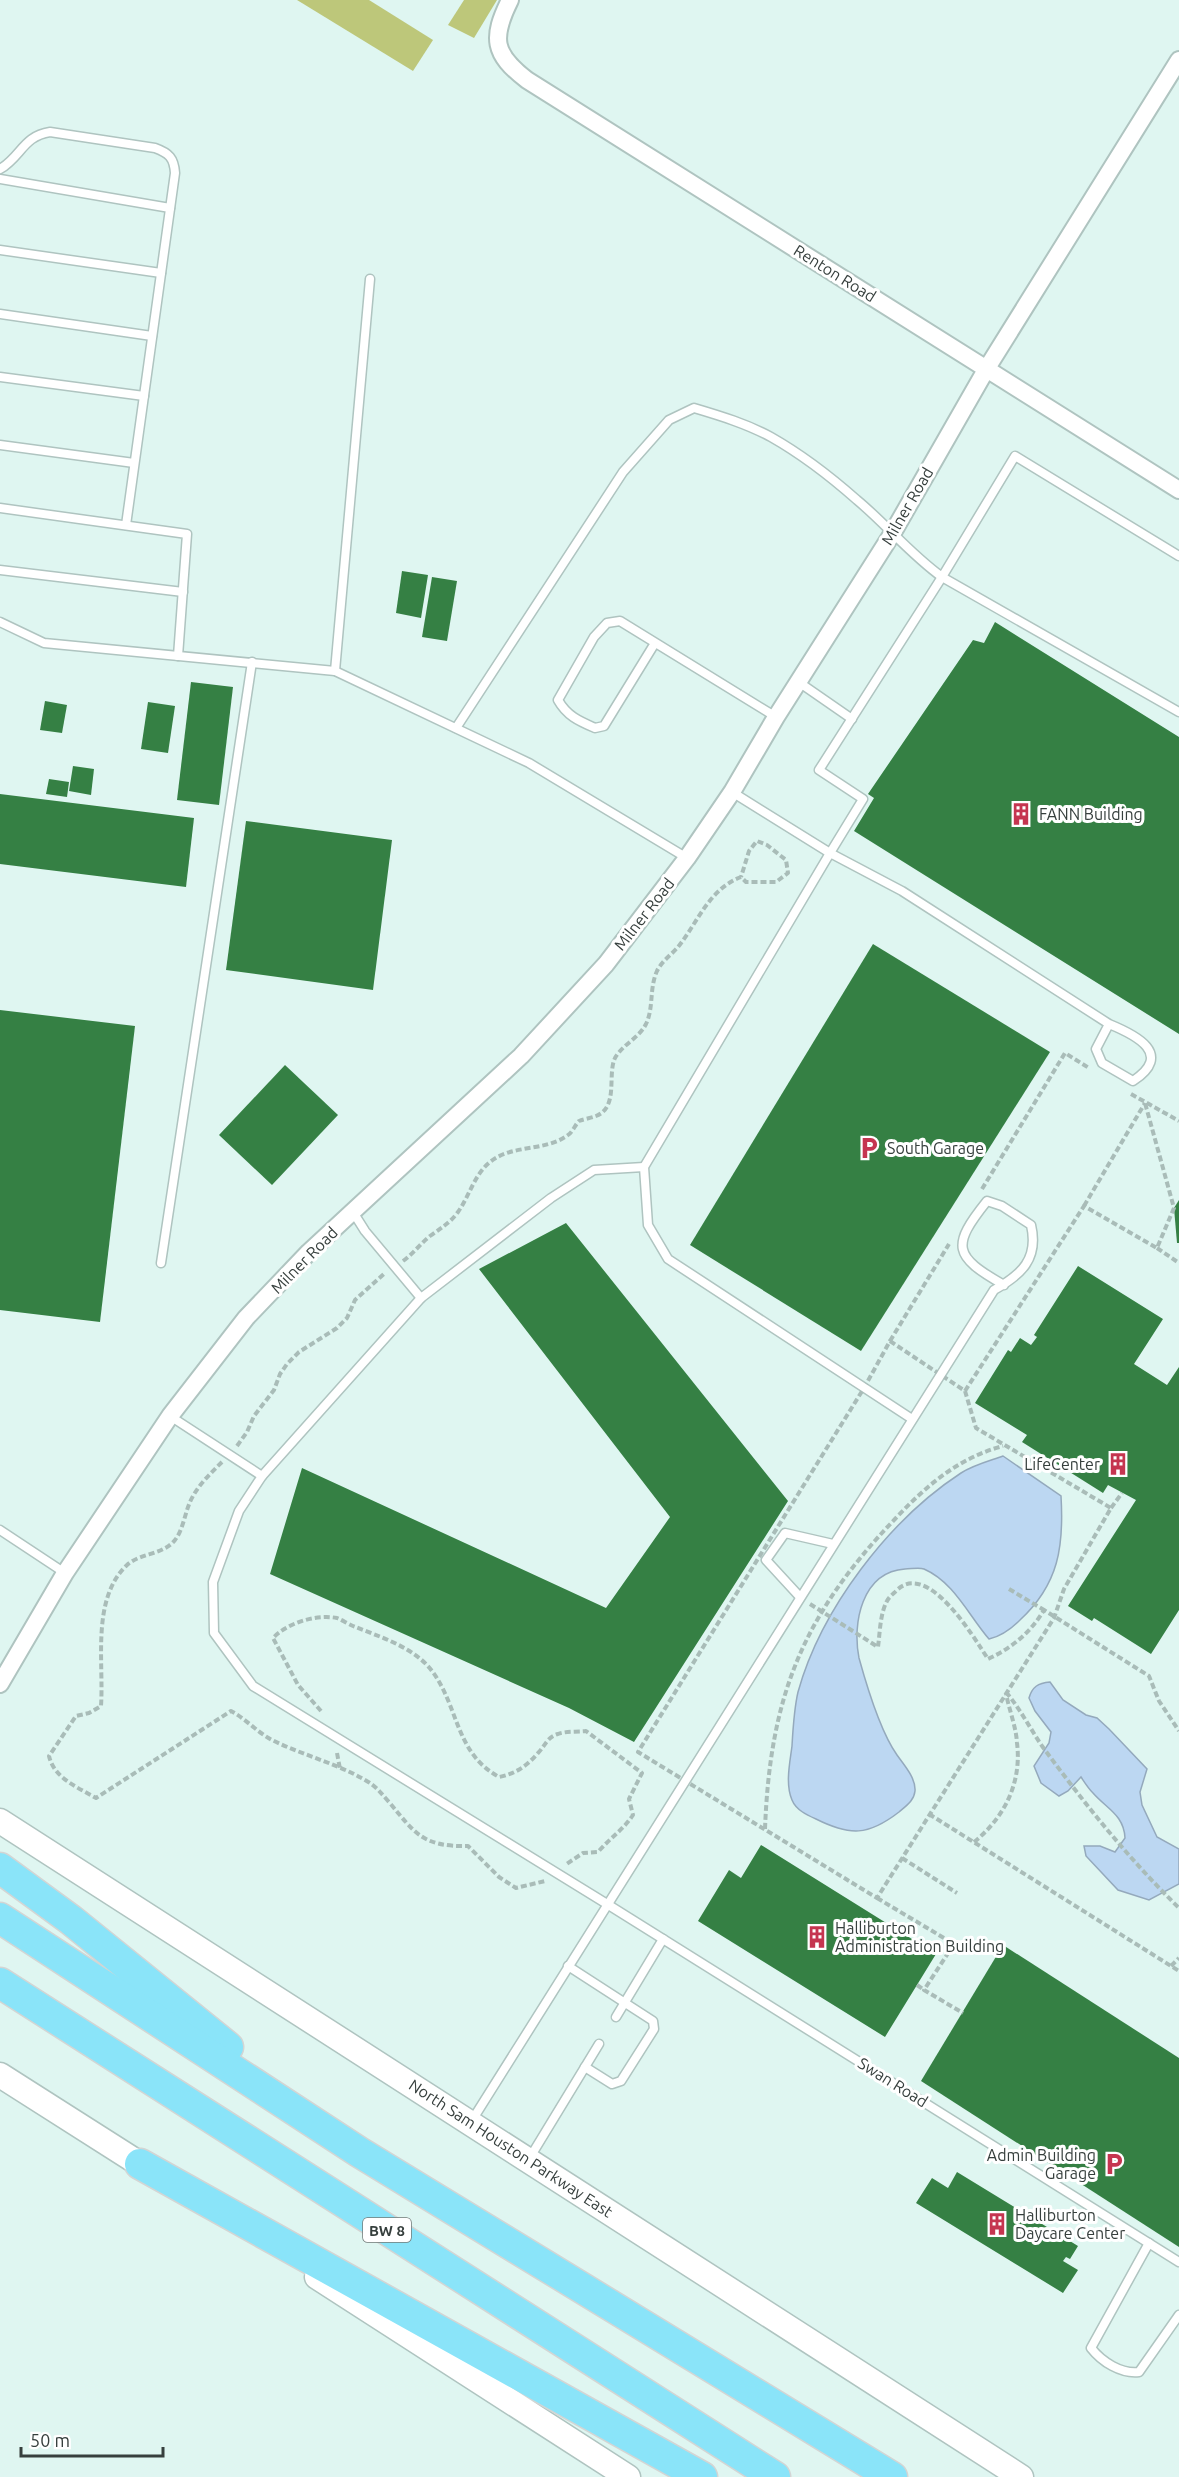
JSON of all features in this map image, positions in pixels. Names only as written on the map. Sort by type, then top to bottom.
[{"type":"highway","points":[[0,1868],[71,1920],[359,2152]]},
{"type":"highway","points":[[0,1918],[359,2152],[892,2477]]},
{"type":"highway","name":"BW 8","points":[[0,1983],[775,2477]]},
{"type":"highway","points":[[140,2164],[702,2477]]},
{"type":"main road","name":"North Sam Houston Parkway East","points":[[0,1821],[1021,2477]]},
{"type":"main road","points":[[0,2074],[628,2477]]},
{"type":"street","name":"Renton Road","points":[[510,0],[498,31],[498,48],[512,68],[527,80],[1179,490]]},
{"type":"street","name":"Milner Road","points":[[0,1684],[64,1573],[170,1416],[246,1318],[309,1252],[521,1056],[606,964],[687,858],[732,792],[776,717],[800,683],[892,534],[987,368],[1179,60]]},
{"type":"lane","points":[[0,169],[29,140],[38,134],[50,132],[155,148],[166,152],[174,161],[175,173],[126,525]]},
{"type":"lane","points":[[0,179],[170,208]]},
{"type":"lane","points":[[0,250],[161,273]]},
{"type":"lane","points":[[335,671],[370,279]]},
{"type":"lane","points":[[0,314],[152,336]]},
{"type":"lane","points":[[0,377],[144,396]]},
{"type":"lane","points":[[456,728],[623,472],[669,420],[694,408],[732,419],[772,438],[858,500],[922,563],[942,577],[1179,712]]},
{"type":"lane","points":[[0,445],[134,463]]},
{"type":"lane","points":[[912,1419],[668,1259],[648,1226],[644,1167],[863,799],[819,770],[942,577],[1015,456],[1179,556]]},
{"type":"lane","points":[[0,508],[187,534],[178,656]]},
{"type":"lane","points":[[0,570],[183,592]]},
{"type":"lane","points":[[655,643],[604,726],[595,728],[571,717],[563,709],[558,700],[594,637],[607,623],[620,621],[776,717]]},
{"type":"lane","points":[[0,622],[44,643],[335,671],[529,763],[687,858]]},
{"type":"lane","points":[[161,1263],[252,662]]},
{"type":"lane","points":[[800,683],[852,719]]},
{"type":"lane","points":[[732,792],[830,853],[902,891],[1109,1024],[1146,1042],[1151,1056],[1145,1073],[1133,1081],[1102,1063],[1096,1049],[1109,1024]]},
{"type":"lane","name":"Swan Road","points":[[644,1167],[594,1170],[550,1198],[421,1298],[262,1476],[239,1511],[213,1582],[214,1633],[253,1686],[607,1904],[1179,2262]]},
{"type":"lane","points":[[471,2122],[994,1290],[1004,1285],[1012,1280],[1032,1254],[1034,1240],[1031,1226],[1002,1206],[987,1201],[967,1227],[960,1242],[962,1253],[974,1266],[1004,1285]]},
{"type":"lane","points":[[353,1212],[365,1231],[421,1298]]},
{"type":"lane","points":[[170,1416],[262,1476]]},
{"type":"lane","points":[[0,1530],[64,1573]]},
{"type":"lane","points":[[800,1597],[766,1560],[785,1533],[833,1544]]},
{"type":"lane","points":[[616,2017],[663,1939]]},
{"type":"lane","points":[[568,1966],[653,2021],[654,2029],[621,2081],[612,2084],[585,2067]]},
{"type":"lane","points":[[529,2159],[599,2044]]},
{"type":"lane","points":[[1149,2243],[1091,2348],[1095,2354],[1119,2370],[1129,2373],[1139,2372],[1179,2315]]},
{"type":"path","points":[[757,841],[767,845],[786,860],[788,873],[776,882],[746,882],[741,877],[749,851],[757,841]]},
{"type":"path","points":[[340,1769],[331,1720],[302,1691],[273,1638],[295,1624],[312,1619],[336,1618],[397,1644],[418,1658],[432,1672],[471,1754],[484,1769],[499,1777],[512,1774],[522,1768],[553,1736],[559,1733],[586,1731],[642,1773],[629,1799],[633,1815],[624,1829],[613,1834],[598,1852],[583,1853],[545,1880],[516,1888],[499,1877],[468,1846],[452,1846],[420,1838],[410,1829],[379,1788],[364,1779],[340,1769],[271,1739],[243,1717],[231,1711],[96,1798],[71,1784],[52,1769],[49,1756],[76,1716],[101,1706],[102,1627],[113,1582],[136,1558],[162,1549],[175,1541],[191,1498],[242,1442],[254,1416],[274,1390],[287,1364],[300,1352],[337,1328],[347,1318],[355,1300],[371,1284],[420,1247],[429,1237],[449,1224],[459,1212],[482,1169],[492,1160],[515,1150],[543,1147],[569,1135],[579,1121],[598,1116],[607,1107],[611,1096],[614,1060],[645,1026],[652,1010],[650,999],[657,972],[678,946],[706,904],[726,882],[741,877]]},
{"type":"path","points":[[981,1192],[1065,1053],[1095,1071]]},
{"type":"path","points":[[1125,1090],[1179,1121]]},
{"type":"path","points":[[965,1391],[1084,1206],[1145,1102]]},
{"type":"path","points":[[1145,1102],[1174,1208],[1157,1248]]},
{"type":"path","points":[[1084,1206],[1179,1263]]},
{"type":"path","points":[[924,1990],[954,1944],[638,1752],[864,1388],[951,1241]]},
{"type":"path","points":[[890,1341],[942,1373],[965,1391],[976,1428],[1111,1508]]},
{"type":"path","points":[[765,1830],[766,1788],[778,1716],[797,1657],[821,1611],[852,1566],[919,1494],[956,1464],[1003,1446]]},
{"type":"path","points":[[877,1898],[1054,1618],[1064,1589],[1122,1493]]},
{"type":"path","points":[[821,1611],[878,1647],[882,1614],[887,1599],[902,1584],[911,1582],[927,1586],[953,1610],[988,1659],[999,1654],[1031,1630],[1044,1610]]},
{"type":"path","points":[[1009,1589],[1149,1676],[1159,1701],[1179,1731]]},
{"type":"path","points":[[1006,1692],[1080,1796],[1150,1879],[1179,1908]]},
{"type":"path","points":[[974,1842],[984,1835],[1002,1812],[1014,1787],[1018,1744],[1006,1692]]},
{"type":"path","points":[[929,1814],[1179,1971]]},
{"type":"path","points":[[902,1858],[957,1893]]},
{"type":"path","points":[[1171,1966],[1179,1958]]},
{"type":"path","points":[[917,1985],[963,2013]]},
{"type":"green space","points":[[297,0],[369,0],[433,40],[413,71]]},
{"type":"green space","points":[[464,0],[497,0],[474,38],[448,25]]},
{"type":"water","points":[[1003,1456],[1061,1496],[1060,1548],[1051,1578],[1033,1606],[1013,1626],[989,1639],[944,1582],[924,1569],[890,1572],[879,1579],[870,1589],[859,1615],[857,1644],[859,1658],[880,1721],[891,1745],[912,1777],[915,1786],[914,1795],[909,1803],[888,1820],[878,1826],[859,1831],[849,1831],[828,1825],[806,1814],[796,1807],[792,1800],[788,1780],[789,1766],[798,1692],[823,1629],[861,1569],[908,1515],[934,1492],[961,1473]]},
{"type":"water","points":[[1050,1682],[1063,1700],[1086,1715],[1097,1718],[1147,1769],[1140,1792],[1142,1805],[1157,1837],[1179,1849],[1179,1884],[1149,1900],[1118,1890],[1086,1856],[1084,1846],[1100,1846],[1115,1852],[1125,1838],[1124,1830],[1114,1813],[1091,1791],[1081,1777],[1068,1791],[1059,1796],[1041,1783],[1034,1766],[1049,1743],[1051,1732],[1035,1711],[1029,1698],[1036,1686]]},
{"type":"building","points":[[402,571],[428,575],[421,618],[396,613]]},
{"type":"building","points":[[432,577],[457,581],[447,641],[422,637]]},
{"type":"building","name":"FANN Building","points":[[995,622],[1179,737],[1179,1034],[854,831],[874,798],[868,794],[973,640],[984,643]]},
{"type":"building","points":[[191,682],[233,687],[219,805],[177,800]]},
{"type":"building","points":[[45,701],[67,705],[62,733],[40,730]]},
{"type":"building","points":[[148,702],[175,706],[168,753],[141,749]]},
{"type":"building","points":[[73,766],[94,769],[91,795],[69,791]]},
{"type":"building","points":[[49,779],[69,782],[67,797],[46,794]]},
{"type":"building","points":[[0,794],[194,818],[186,887],[0,864]]},
{"type":"building","points":[[246,821],[392,840],[373,990],[226,970]]},
{"type":"building","name":"South Garage","points":[[873,944],[1050,1052],[861,1351],[690,1245]]},
{"type":"building","points":[[0,1010],[135,1026],[100,1322],[0,1310]]},
{"type":"building","points":[[285,1065],[338,1115],[272,1185],[219,1135]]},
{"type":"building","points":[[1179,1200],[1179,1243],[1177,1243],[1174,1208]]},
{"type":"building","points":[[566,1223],[788,1501],[634,1742],[569,1708],[270,1574],[302,1468],[606,1608],[670,1517],[479,1269]]},
{"type":"building","name":"LifeCenter","points":[[1078,1266],[1163,1319],[1134,1364],[1167,1385],[1179,1367],[1179,1610],[1151,1654],[1094,1618],[1092,1621],[1068,1606],[1136,1500],[1108,1485],[1103,1493],[1022,1442],[1027,1435],[975,1403],[1008,1350],[1011,1352],[1020,1338],[1031,1345],[1037,1337],[1034,1335]]},
{"type":"building","name":"Halliburton Administration Building","points":[[761,1845],[936,1954],[885,2037],[698,1921],[729,1870],[741,1878]]},
{"type":"building","name":"Admin Building Garage","points":[[1003,1945],[1179,2058],[1179,2247],[921,2081]]},
{"type":"building","name":"Halliburton Daycare Center","points":[[957,2172],[1078,2246],[1070,2259],[1066,2257],[1063,2261],[1078,2270],[1063,2293],[916,2203],[932,2178],[948,2188]]},
{"type":"place","name":"FANN Building","points":[[1021,814]]},
{"type":"place","name":"South Garage","points":[[869,1148]]},
{"type":"place","name":"LifeCenter","points":[[1118,1464]]},
{"type":"place","name":"Halliburton Administration Building","points":[[817,1937]]},
{"type":"place","name":"Admin Building Garage","points":[[1114,2164]]},
{"type":"place","name":"Halliburton Daycare Center","points":[[997,2224]]}]
